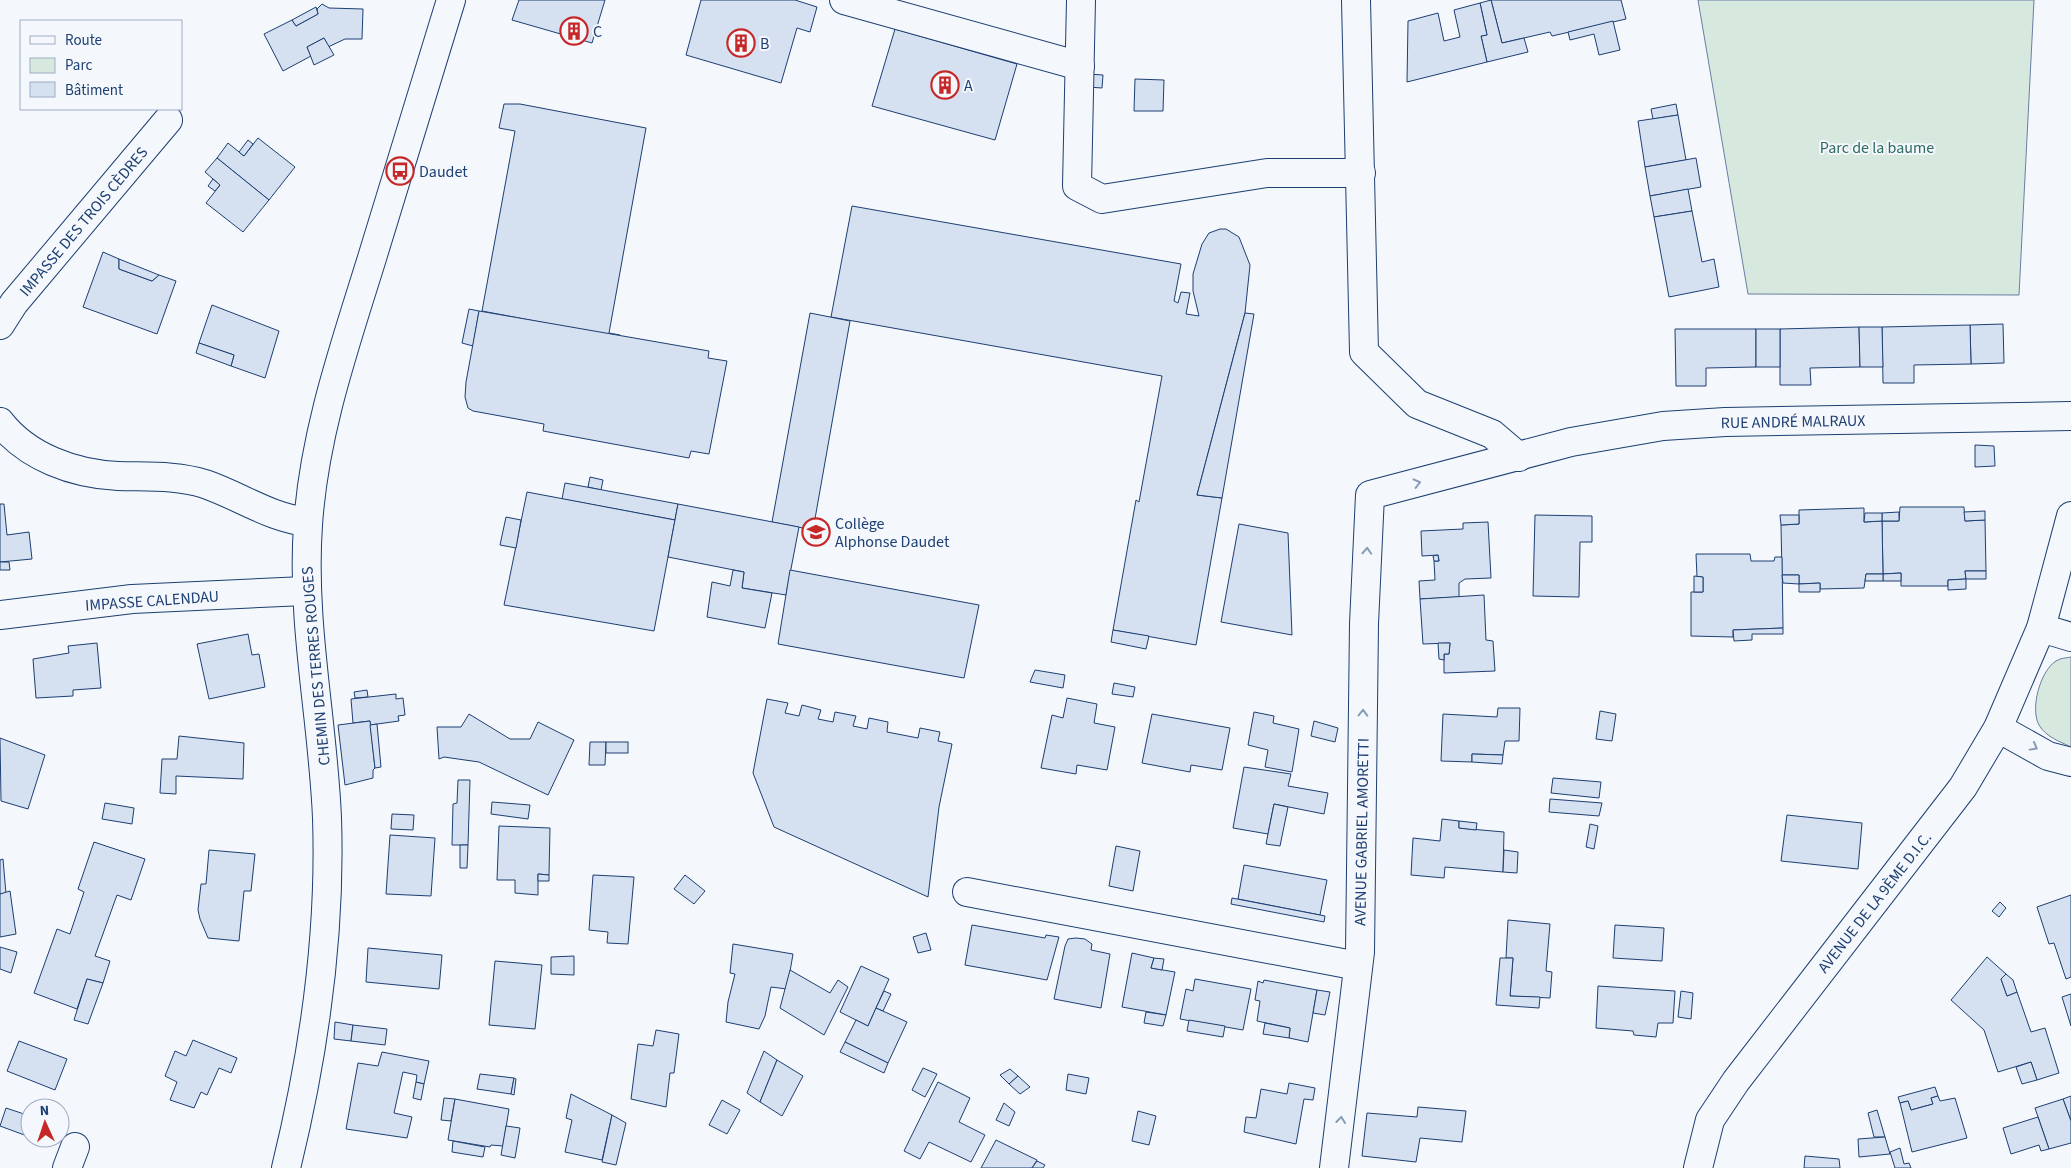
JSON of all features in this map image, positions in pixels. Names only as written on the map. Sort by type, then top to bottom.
[{"type":"street","name":"CHEMIN DES TERRES ROUGES","points":[[286,1168],[303,1097],[313,1035],[326,878],[325,789],[306,591],[308,522],[314,472],[325,414],[451,0]]},
{"type":"street","points":[[844,0],[1080,66]]},
{"type":"street","points":[[1080,0],[1078,186],[1102,199],[1267,173],[1361,173]]},
{"type":"street","points":[[1356,0],[1364,352],[1417,404],[1492,434],[1519,457]]},
{"type":"street","name":"IMPASSE DES TROIS CÈDRES","points":[[0,325],[14,303],[168,120]]},
{"type":"street","name":"RUE ANDRÉ MALRAUX","points":[[1370,495],[1571,442],[1663,426],[1725,422],[2071,416]]},
{"type":"street","points":[[0,422],[30,449],[63,466],[99,474],[160,476],[196,482],[279,516],[308,522]]},
{"type":"street","name":"AVENUE GABRIEL AMORETTI","points":[[1334,1168],[1358,966],[1364,624],[1370,495]]},
{"type":"street","name":"AVENUE DE LA 9ÈME D.I.C.","points":[[1698,1168],[1710,1120],[1736,1081],[1963,787],[1998,728],[2041,628],[2071,516]]},
{"type":"street","name":"IMPASSE CALENDAU","points":[[0,615],[132,599],[306,591]]},
{"type":"street","points":[[2041,628],[2071,637]]},
{"type":"street","points":[[1998,728],[2048,756],[2071,762]]},
{"type":"street","points":[[966,892],[1358,966]]},
{"type":"green space","name":"Parc de la baume","points":[[1698,0],[2034,0],[2019,295],[1748,294]]},
{"type":"green space","points":[[2071,657],[2071,747],[2045,733],[2039,725],[2036,718],[2036,700],[2041,681],[2050,666],[2056,661]]},
{"type":"building","name":"C","points":[[519,0],[605,0],[592,43],[512,20]]},
{"type":"building","name":"B","points":[[701,0],[795,0],[817,7],[810,32],[797,28],[781,83],[686,55]]},
{"type":"building","points":[[1491,0],[1621,0],[1626,19],[1552,36],[1550,32],[1502,43]]},
{"type":"building","points":[[1491,0],[1502,43],[1524,38],[1528,52],[1487,62],[1481,36],[1487,35],[1480,3]]},
{"type":"building","points":[[1480,3],[1487,35],[1481,36],[1487,62],[1407,82],[1408,21],[1438,13],[1444,41],[1460,37],[1454,10]]},
{"type":"building","points":[[322,4],[329,8],[363,9],[362,39],[345,39],[328,47],[324,38],[307,47],[311,56],[283,71],[264,34],[292,20],[296,26],[318,14],[317,9]]},
{"type":"building","points":[[316,7],[318,14],[296,26],[292,20]]},
{"type":"building","points":[[1613,21],[1620,50],[1599,55],[1594,34],[1570,40],[1568,32]]},
{"type":"building","name":"A","points":[[895,29],[1017,64],[995,140],[872,106]]},
{"type":"building","points":[[324,38],[334,55],[314,65],[307,47]]},
{"type":"building","points":[[1088,74],[1103,75],[1102,88],[1088,87]]},
{"type":"building","points":[[1135,79],[1164,80],[1163,111],[1134,111]]},
{"type":"building","points":[[504,104],[520,104],[646,128],[609,333],[620,335],[619,337],[482,311],[515,131],[499,128]]},
{"type":"building","points":[[1676,104],[1678,115],[1653,119],[1651,109]]},
{"type":"building","points":[[1678,115],[1686,160],[1645,167],[1638,121]]},
{"type":"building","points":[[258,138],[295,167],[269,200],[217,158],[228,143],[244,156]]},
{"type":"building","points":[[248,140],[253,144],[244,156],[239,152]]},
{"type":"building","points":[[217,158],[269,200],[243,232],[206,203],[220,185],[205,172]]},
{"type":"building","points":[[1696,158],[1701,187],[1650,196],[1645,167]]},
{"type":"building","points":[[213,179],[220,185],[215,191],[208,186]]},
{"type":"building","points":[[1688,189],[1692,211],[1654,217],[1650,196]]},
{"type":"building","points":[[852,206],[1181,264],[1174,301],[1178,303],[1181,292],[1190,293],[1186,314],[1199,316],[1193,291],[1193,274],[1202,244],[1209,233],[1220,229],[1226,229],[1239,237],[1250,265],[1245,313],[1197,495],[1222,498],[1196,645],[1113,630],[1136,500],[1139,502],[1162,376],[831,317]]},
{"type":"building","points":[[1692,211],[1702,262],[1714,259],[1719,287],[1669,297],[1654,217]]},
{"type":"building","points":[[103,252],[119,259],[119,269],[152,281],[159,275],[176,281],[157,334],[83,307]]},
{"type":"building","points":[[119,259],[159,275],[152,281],[119,269]]},
{"type":"building","points":[[212,305],[279,331],[265,378],[231,366],[234,355],[199,343]]},
{"type":"building","points":[[469,309],[479,311],[473,346],[462,343]]},
{"type":"building","points":[[479,311],[709,351],[708,358],[727,361],[709,454],[691,451],[689,458],[543,431],[544,424],[473,411],[468,408],[465,397],[466,382]]},
{"type":"building","points":[[810,313],[850,321],[813,530],[772,522]]},
{"type":"building","points":[[1245,313],[1254,314],[1222,498],[1197,495]]},
{"type":"building","points":[[2003,324],[2004,363],[1971,364],[1970,325]]},
{"type":"building","points":[[1970,325],[1971,364],[1914,365],[1914,383],[1883,383],[1882,327]]},
{"type":"building","points":[[1859,327],[1860,367],[1810,368],[1811,385],[1780,385],[1780,329]]},
{"type":"building","points":[[1859,327],[1882,327],[1883,367],[1860,367]]},
{"type":"building","points":[[1675,329],[1756,329],[1756,367],[1706,368],[1706,386],[1676,386]]},
{"type":"building","points":[[1756,329],[1780,329],[1780,367],[1756,367]]},
{"type":"building","points":[[199,343],[234,355],[231,366],[196,353]]},
{"type":"building","points":[[1975,445],[1994,446],[1995,466],[1975,467]]},
{"type":"building","points":[[590,477],[603,480],[601,490],[588,487]]},
{"type":"building","points":[[565,483],[678,504],[675,520],[562,499]]},
{"type":"building","points":[[527,492],[675,520],[654,631],[504,605]]},
{"type":"building","points":[[0,504],[4,504],[7,535],[29,532],[32,559],[0,562]]},
{"type":"building","points":[[678,504],[799,527],[786,595],[742,588],[744,572],[668,557]]},
{"type":"building","points":[[1900,507],[1964,507],[1965,521],[1985,520],[1986,571],[1965,571],[1966,579],[1948,580],[1948,586],[1901,586],[1901,573],[1883,574],[1882,521],[1899,521]]},
{"type":"building","points":[[1864,508],[1864,522],[1882,521],[1883,574],[1866,574],[1864,588],[1820,589],[1820,583],[1799,584],[1799,575],[1782,575],[1781,525],[1799,524],[1799,510]]},
{"type":"building","points":[[1985,511],[1985,520],[1965,521],[1964,512]]},
{"type":"building","points":[[1899,512],[1899,521],[1882,521],[1882,513]]},
{"type":"building","points":[[1865,513],[1882,513],[1882,521],[1864,522]]},
{"type":"building","points":[[1535,515],[1592,516],[1592,542],[1580,542],[1579,597],[1533,596]]},
{"type":"building","points":[[1780,515],[1799,515],[1799,524],[1781,525]]},
{"type":"building","points":[[506,517],[521,520],[516,548],[500,545]]},
{"type":"building","points":[[1488,522],[1491,578],[1465,579],[1459,583],[1459,597],[1420,599],[1419,581],[1435,580],[1434,561],[1439,561],[1438,555],[1422,556],[1421,531],[1463,529],[1463,523]]},
{"type":"building","points":[[1239,524],[1288,533],[1292,635],[1221,622]]},
{"type":"building","points":[[1696,554],[1750,554],[1751,561],[1774,561],[1775,557],[1782,557],[1783,628],[1733,630],[1733,637],[1691,636],[1691,592],[1703,592],[1703,577],[1697,577]]},
{"type":"building","points":[[1438,555],[1439,561],[1434,561],[1433,556]]},
{"type":"building","points":[[0,562],[9,562],[10,570],[0,570]]},
{"type":"building","points":[[733,570],[744,572],[742,588],[772,593],[765,628],[707,617],[712,582],[730,586]]},
{"type":"building","points":[[790,570],[979,605],[964,678],[778,644]]},
{"type":"building","points":[[1965,571],[1986,571],[1986,579],[1966,579]]},
{"type":"building","points":[[1901,573],[1901,581],[1883,581],[1883,574]]},
{"type":"building","points":[[1866,574],[1883,574],[1883,581],[1865,581]]},
{"type":"building","points":[[1782,575],[1799,575],[1799,584],[1783,583]]},
{"type":"building","points":[[1694,576],[1703,577],[1703,592],[1694,592]]},
{"type":"building","points":[[1966,579],[1966,589],[1948,590],[1948,580]]},
{"type":"building","points":[[1820,583],[1820,592],[1799,592],[1799,584]]},
{"type":"building","points":[[1484,595],[1486,640],[1493,641],[1495,671],[1444,673],[1444,654],[1449,654],[1450,643],[1423,644],[1420,599]]},
{"type":"building","points":[[1783,628],[1783,634],[1752,634],[1752,640],[1734,641],[1733,630]]},
{"type":"building","points":[[1113,630],[1149,636],[1146,649],[1111,642]]},
{"type":"building","points":[[248,634],[252,655],[259,654],[265,687],[209,699],[197,644]]},
{"type":"building","points":[[97,643],[101,688],[73,690],[73,696],[36,698],[33,659],[69,653],[68,646]]},
{"type":"building","points":[[1438,643],[1450,643],[1449,654],[1444,654],[1444,660],[1439,659]]},
{"type":"building","points":[[1035,670],[1065,675],[1063,688],[1030,682]]},
{"type":"building","points":[[1114,683],[1135,687],[1133,697],[1112,694]]},
{"type":"building","points":[[367,690],[368,697],[355,698],[354,692]]},
{"type":"building","points":[[396,694],[396,699],[403,698],[405,715],[398,716],[399,721],[370,725],[370,721],[353,723],[351,699]]},
{"type":"building","points":[[1067,698],[1097,704],[1094,723],[1115,727],[1107,770],[1077,765],[1076,774],[1041,768],[1052,715],[1063,718]]},
{"type":"building","points":[[767,699],[788,703],[785,713],[799,716],[802,705],[821,710],[818,719],[833,722],[835,712],[856,716],[853,726],[867,729],[869,718],[888,722],[887,732],[918,738],[920,728],[940,732],[938,741],[952,744],[939,807],[928,897],[774,827],[753,773]]},
{"type":"building","points":[[1498,708],[1520,708],[1519,741],[1505,741],[1503,755],[1472,754],[1472,762],[1441,761],[1443,714],[1497,717]]},
{"type":"building","points":[[1600,711],[1616,714],[1612,741],[1596,739]]},
{"type":"building","points":[[1254,712],[1274,716],[1273,723],[1299,729],[1292,772],[1265,767],[1268,750],[1248,745]]},
{"type":"building","points":[[469,714],[510,739],[530,739],[538,722],[574,740],[548,795],[479,762],[444,757],[439,759],[437,727],[461,727]]},
{"type":"building","points":[[1152,714],[1230,728],[1222,770],[1191,765],[1190,772],[1142,763]]},
{"type":"building","points":[[370,721],[375,768],[373,770],[373,778],[345,785],[338,725]]},
{"type":"building","points":[[1314,721],[1338,728],[1335,742],[1311,736]]},
{"type":"building","points":[[377,724],[381,767],[375,768],[370,725]]},
{"type":"building","points":[[179,736],[244,743],[243,779],[176,776],[176,794],[160,793],[162,759],[177,759]]},
{"type":"building","points":[[0,738],[45,755],[28,809],[1,801]]},
{"type":"building","points":[[590,742],[606,742],[605,765],[589,765]]},
{"type":"building","points":[[606,742],[628,742],[628,753],[606,753]]},
{"type":"building","points":[[1472,754],[1503,755],[1502,764],[1472,762]]},
{"type":"building","points":[[1244,767],[1291,774],[1288,786],[1328,793],[1324,814],[1274,804],[1268,834],[1233,828]]},
{"type":"building","points":[[1553,778],[1601,782],[1599,798],[1551,793]]},
{"type":"building","points":[[458,780],[470,780],[468,845],[452,845],[453,804],[457,803]]},
{"type":"building","points":[[1550,799],[1602,803],[1599,816],[1549,812]]},
{"type":"building","points":[[492,802],[530,805],[528,819],[491,814]]},
{"type":"building","points":[[105,803],[134,808],[132,824],[102,819]]},
{"type":"building","points":[[1274,804],[1288,807],[1280,846],[1266,844]]},
{"type":"building","points":[[392,814],[414,815],[413,830],[391,829]]},
{"type":"building","points":[[1787,815],[1862,823],[1858,869],[1781,861]]},
{"type":"building","points":[[1442,819],[1459,821],[1459,828],[1504,832],[1503,872],[1445,867],[1444,878],[1411,875],[1413,838],[1440,841]]},
{"type":"building","points":[[1459,821],[1477,823],[1476,830],[1459,828]]},
{"type":"building","points":[[1590,824],[1598,826],[1594,849],[1586,847]]},
{"type":"building","points":[[499,826],[550,828],[549,875],[538,874],[538,895],[515,893],[515,880],[497,880]]},
{"type":"building","points":[[390,835],[435,838],[431,896],[386,894]]},
{"type":"building","points":[[94,842],[145,859],[131,900],[117,895],[95,956],[110,961],[103,983],[87,979],[77,1009],[34,993],[57,929],[70,934],[84,892],[78,889]]},
{"type":"building","points":[[460,845],[468,845],[467,868],[460,868]]},
{"type":"building","points":[[1116,846],[1140,851],[1133,891],[1109,886]]},
{"type":"building","points":[[209,850],[255,854],[251,891],[244,891],[239,941],[208,938],[200,919],[198,910],[201,884],[206,884]]},
{"type":"building","points":[[1504,850],[1518,852],[1517,873],[1503,872]]},
{"type":"building","points":[[3,859],[6,894],[0,894],[0,860]]},
{"type":"building","points":[[1244,865],[1327,880],[1320,915],[1238,899]]},
{"type":"building","points":[[538,874],[549,875],[549,881],[538,881]]},
{"type":"building","points":[[593,875],[634,877],[628,944],[607,943],[608,932],[589,930]]},
{"type":"building","points":[[685,875],[705,891],[694,904],[674,889]]},
{"type":"building","points":[[10,891],[16,934],[0,937],[0,894]]},
{"type":"building","points":[[2071,895],[2071,977],[2066,979],[2054,943],[2049,944],[2037,907]]},
{"type":"building","points":[[1232,898],[1325,916],[1324,922],[1231,904]]},
{"type":"building","points":[[2000,902],[2006,908],[1999,917],[1992,911]]},
{"type":"building","points":[[1508,920],[1550,924],[1546,971],[1552,972],[1550,998],[1510,996],[1513,958],[1506,958]]},
{"type":"building","points":[[972,925],[1045,938],[1046,935],[1059,937],[1047,980],[965,965]]},
{"type":"building","points":[[1615,925],[1664,928],[1662,961],[1613,958]]},
{"type":"building","points":[[926,933],[931,950],[918,953],[913,937]]},
{"type":"building","points":[[1068,939],[1085,939],[1092,944],[1091,950],[1110,954],[1101,1008],[1054,999],[1065,946]]},
{"type":"building","points":[[733,944],[793,954],[787,989],[771,987],[765,1016],[759,1029],[726,1022],[728,1002],[735,974],[730,973]]},
{"type":"building","points":[[0,947],[17,952],[11,973],[0,969]]},
{"type":"building","points":[[368,948],[442,955],[439,989],[366,982]]},
{"type":"building","points":[[1132,953],[1154,958],[1151,968],[1175,972],[1166,1015],[1122,1007]]},
{"type":"building","points":[[574,956],[574,975],[551,974],[551,957]]},
{"type":"building","points":[[1987,957],[2006,974],[2001,979],[2007,996],[2017,992],[2031,1032],[2045,1028],[2059,1073],[2037,1080],[2031,1062],[1998,1072],[1984,1030],[1951,1000]]},
{"type":"building","points":[[1154,958],[1164,959],[1162,970],[1151,968]]},
{"type":"building","points":[[1500,958],[1513,958],[1510,996],[1540,997],[1539,1008],[1496,1005]]},
{"type":"building","points":[[495,961],[542,965],[535,1029],[489,1025]]},
{"type":"building","points":[[861,966],[889,979],[868,1026],[840,1012]]},
{"type":"building","points":[[790,970],[830,993],[838,980],[848,987],[824,1035],[780,1008]]},
{"type":"building","points":[[2006,974],[2013,980],[2017,992],[2007,996],[2001,979]]},
{"type":"building","points":[[87,979],[103,983],[88,1024],[74,1020]]},
{"type":"building","points":[[1195,979],[1251,989],[1243,1030],[1180,1019],[1186,989],[1193,991]]},
{"type":"building","points":[[1264,980],[1317,990],[1308,1042],[1289,1038],[1290,1028],[1257,1021],[1260,1001],[1255,1000],[1258,981],[1263,983]]},
{"type":"building","points":[[1598,986],[1675,991],[1673,1023],[1658,1023],[1656,1037],[1634,1035],[1633,1031],[1596,1028]]},
{"type":"building","points":[[1317,990],[1330,992],[1325,1015],[1313,1013]]},
{"type":"building","points":[[884,991],[891,994],[883,1011],[876,1008]]},
{"type":"building","points":[[1681,991],[1693,993],[1691,1019],[1678,1017]]},
{"type":"building","points":[[2071,994],[2071,1026],[2062,997]]},
{"type":"building","points":[[876,1008],[907,1022],[888,1063],[845,1042],[856,1020],[868,1026]]},
{"type":"building","points":[[1146,1012],[1166,1015],[1163,1026],[1144,1023]]},
{"type":"building","points":[[1189,1020],[1225,1026],[1223,1037],[1187,1031]]},
{"type":"building","points":[[335,1022],[353,1025],[351,1041],[334,1039]]},
{"type":"building","points":[[1265,1023],[1290,1028],[1289,1038],[1263,1034]]},
{"type":"building","points":[[353,1025],[387,1029],[385,1045],[351,1041]]},
{"type":"building","points":[[656,1030],[679,1034],[674,1073],[670,1073],[666,1107],[631,1099],[638,1044],[653,1046]]},
{"type":"building","points":[[193,1040],[237,1058],[231,1073],[219,1068],[207,1095],[201,1092],[194,1108],[170,1100],[177,1082],[165,1076],[175,1051],[186,1056]]},
{"type":"building","points":[[19,1041],[67,1059],[55,1090],[7,1071]]},
{"type":"building","points":[[845,1042],[888,1063],[884,1073],[840,1052]]},
{"type":"building","points":[[764,1051],[777,1060],[760,1102],[747,1093]]},
{"type":"building","points":[[382,1052],[429,1061],[424,1084],[416,1082],[417,1075],[403,1072],[394,1113],[412,1117],[407,1138],[346,1129],[358,1063],[378,1066]]},
{"type":"building","points":[[777,1060],[803,1076],[782,1116],[760,1102]]},
{"type":"building","points":[[2031,1062],[2037,1080],[2022,1084],[2016,1067]]},
{"type":"building","points":[[923,1068],[937,1074],[925,1097],[912,1090]]},
{"type":"building","points":[[1010,1069],[1018,1076],[1009,1084],[1000,1075]]},
{"type":"building","points":[[480,1074],[514,1078],[511,1094],[477,1089]]},
{"type":"building","points":[[1068,1074],[1089,1078],[1086,1094],[1066,1090]]},
{"type":"building","points":[[1018,1076],[1030,1087],[1020,1094],[1009,1084]]},
{"type":"building","points":[[514,1078],[516,1079],[514,1095],[511,1094]]},
{"type":"building","points":[[416,1082],[424,1084],[421,1100],[413,1098]]},
{"type":"building","points":[[938,1082],[970,1098],[959,1122],[985,1135],[971,1162],[929,1142],[920,1159],[904,1151]]},
{"type":"building","points":[[1289,1083],[1315,1088],[1313,1100],[1304,1099],[1296,1144],[1244,1132],[1246,1117],[1256,1118],[1261,1089],[1287,1094]]},
{"type":"building","points":[[1935,1087],[1938,1096],[1931,1098],[1933,1104],[1911,1110],[1908,1101],[1900,1103],[1898,1097]]},
{"type":"building","points":[[571,1094],[612,1115],[602,1160],[565,1152],[572,1120],[566,1118]]},
{"type":"building","points":[[1938,1096],[1940,1101],[1955,1098],[1967,1138],[1912,1152],[1900,1103],[1908,1101],[1911,1110],[1933,1104],[1931,1098]]},
{"type":"building","points":[[2071,1096],[2071,1121],[2063,1099]]},
{"type":"building","points":[[444,1098],[455,1099],[451,1121],[441,1120]]},
{"type":"building","points":[[455,1099],[509,1109],[503,1146],[491,1145],[490,1147],[448,1140]]},
{"type":"building","points":[[2063,1099],[2071,1121],[2071,1143],[2049,1149],[2035,1108]]},
{"type":"building","points":[[722,1100],[740,1110],[727,1134],[709,1125]]},
{"type":"building","points":[[1004,1103],[1015,1112],[1009,1126],[996,1120]]},
{"type":"building","points":[[1418,1107],[1466,1111],[1462,1142],[1420,1138],[1416,1162],[1362,1156],[1367,1113],[1417,1117]]},
{"type":"building","points":[[6,1108],[20,1113],[20,1133],[0,1126]]},
{"type":"building","points":[[1877,1110],[1885,1137],[1874,1137],[1868,1113]]},
{"type":"building","points":[[1138,1111],[1156,1116],[1149,1145],[1132,1141]]},
{"type":"building","points":[[612,1115],[626,1123],[616,1165],[602,1162]]},
{"type":"building","points":[[2038,1117],[2049,1149],[2041,1151],[2039,1145],[2011,1154],[2003,1128]]},
{"type":"building","points":[[506,1126],[520,1128],[515,1158],[501,1155]]},
{"type":"building","points":[[1885,1137],[1890,1154],[1859,1157],[1858,1139]]},
{"type":"building","points":[[996,1140],[1037,1160],[1032,1168],[981,1168]]},
{"type":"building","points":[[453,1141],[485,1147],[483,1157],[452,1152]]},
{"type":"building","points":[[1900,1148],[1904,1164],[1909,1163],[1911,1168],[1895,1168],[1890,1152]]},
{"type":"building","points":[[1805,1156],[1839,1159],[1840,1168],[1804,1168]]},
{"type":"building","points":[[1037,1161],[1045,1165],[1043,1168],[1032,1168]]},
{"type":"place","name":"C","points":[[574,31]]},
{"type":"place","name":"B","points":[[741,43]]},
{"type":"place","name":"A","points":[[945,85]]},
{"type":"place","name":"Daudet","points":[[400,171]]},
{"type":"place","name":"Collège Alphonse Daudet","points":[[816,532]]}]
